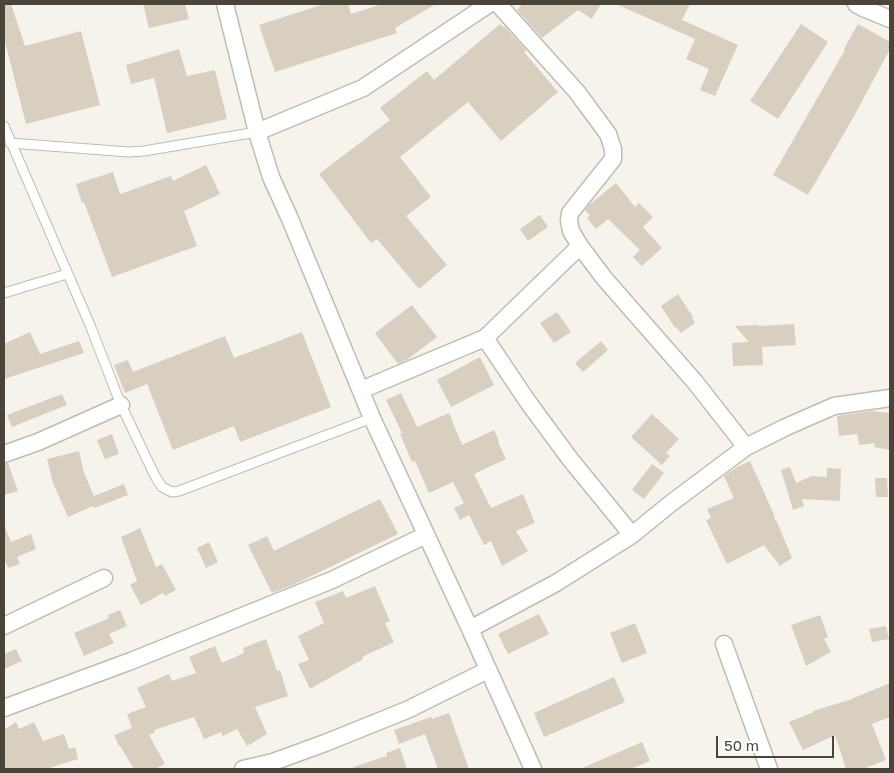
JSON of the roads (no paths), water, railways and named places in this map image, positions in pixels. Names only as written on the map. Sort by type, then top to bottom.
[{"type":"street","points":[[225,4],[257,132],[271,178],[290,219],[372,418],[533,769]]},
{"type":"street","points":[[257,132],[363,88],[489,4]]},
{"type":"street","points":[[498,4],[577,92],[608,134],[613,148],[612,159],[570,214],[568,221],[570,231],[604,278],[695,382],[746,447]]},
{"type":"street","points":[[856,4],[890,19]]},
{"type":"street","points":[[361,390],[485,338],[580,246]]},
{"type":"street","points":[[485,338],[528,402],[570,459],[632,535]]},
{"type":"street","points":[[470,629],[556,583],[632,535],[746,447],[834,406],[890,398]]},
{"type":"street","points":[[4,454],[38,442],[121,405]]},
{"type":"street","points":[[4,708],[131,661],[332,580],[426,535]]},
{"type":"street","points":[[4,626],[104,578]]},
{"type":"street","points":[[724,644],[770,769]]},
{"type":"street","points":[[243,769],[273,762],[325,744],[407,710],[488,670]]},
{"type":"lane","points":[[4,126],[90,325],[121,405],[162,487],[172,492],[179,491],[372,418]]},
{"type":"lane","points":[[10,143],[129,152],[257,132]]},
{"type":"lane","points":[[4,293],[67,274]]}]
